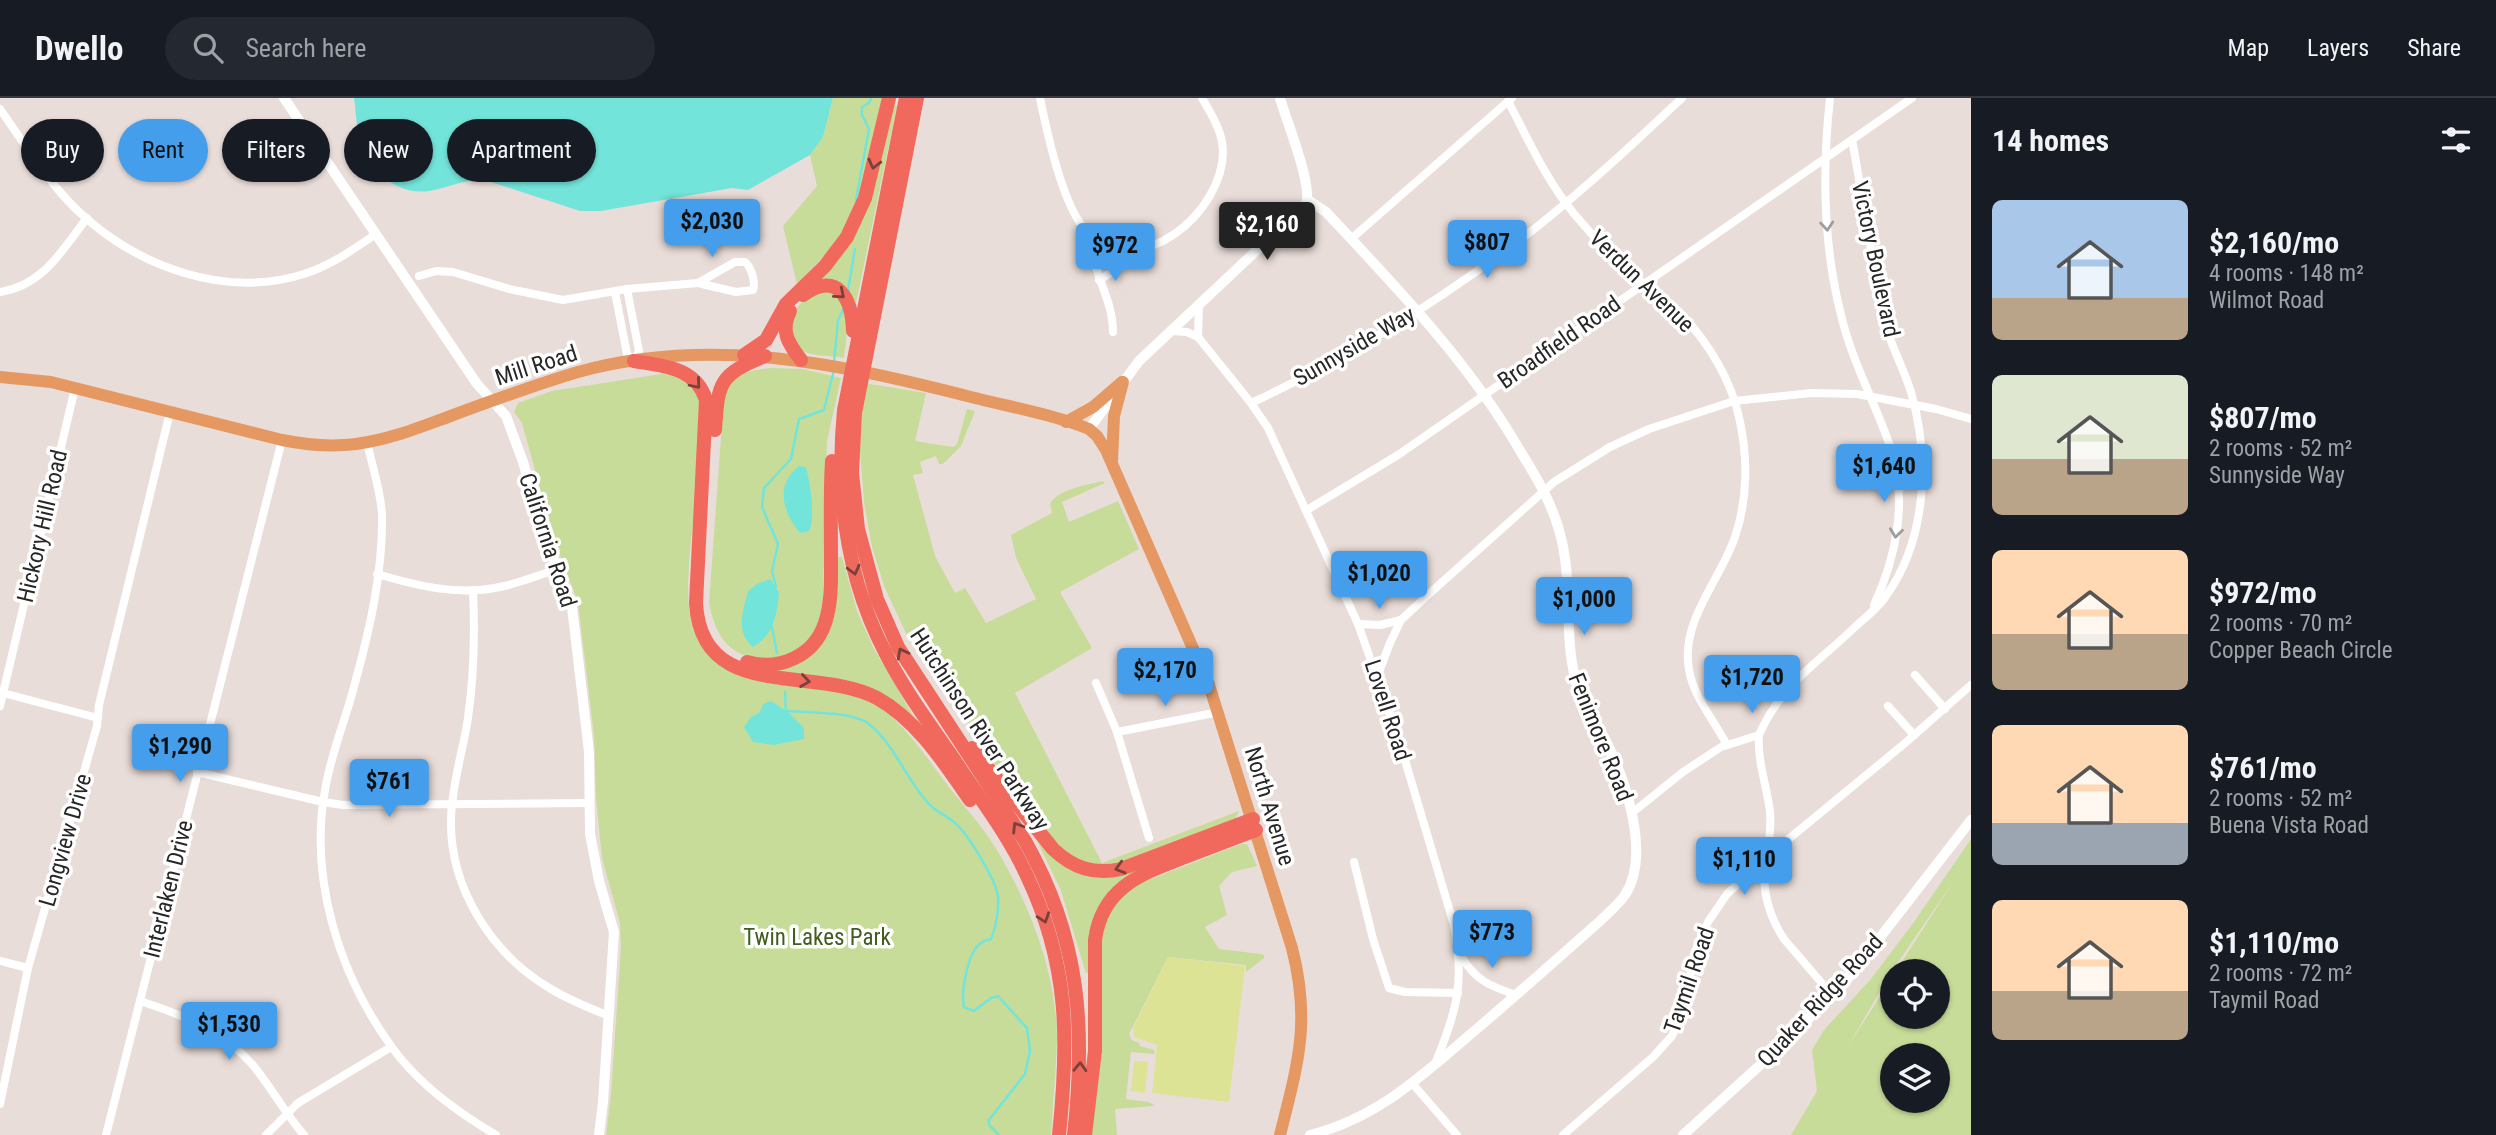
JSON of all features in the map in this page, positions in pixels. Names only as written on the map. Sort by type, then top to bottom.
[{"type":"highway","points":[[744,355],[770,335],[786,304],[825,266],[847,237],[865,198],[889,98]]},
{"type":"highway","name":"Hutchinson River Parkway","points":[[906,98],[845,405],[841,462],[844,517],[854,572],[865,608],[881,645],[900,678],[1003,832],[1027,875],[1051,941],[1065,1008],[1066,1061],[1059,1135]]},
{"type":"highway","name":"Hutchinson River Parkway","points":[[917,98],[856,402],[852,443],[853,486],[861,546],[877,599],[898,647],[1025,841],[1043,876],[1059,919],[1072,962],[1080,1016],[1080,1084],[1074,1135]]},
{"type":"highway","points":[[806,360],[787,340],[786,320],[801,297],[822,286],[831,286],[841,291],[850,303],[854,354]]},
{"type":"highway","points":[[765,356],[741,366],[729,376],[720,387],[717,401],[705,609],[708,624],[720,644],[745,662],[768,665],[791,661],[813,645],[822,630],[828,612],[830,589],[832,460],[845,405]]},
{"type":"highway","points":[[634,361],[685,372],[696,382],[706,400],[696,603],[699,626],[711,648],[728,664],[743,671],[844,686],[870,694],[890,706],[907,720],[928,744],[1027,875]]},
{"type":"highway","points":[[938,710],[984,761],[1053,849],[1067,861],[1082,868],[1105,872],[1121,869],[1254,824]]},
{"type":"highway","points":[[1085,1135],[1095,1058],[1095,940],[1098,923],[1106,906],[1119,890],[1141,875],[1254,824]]},
{"type":"main road","name":"California Road","points":[[284,98],[477,384],[506,416],[572,607],[589,752],[593,853],[614,932],[599,1135]]},
{"type":"main road","name":"Mill Road","points":[[0,377],[51,382],[282,440],[317,445],[367,442],[410,431],[581,372],[634,361],[687,356],[765,356],[806,360],[879,375],[1089,429]]},
{"type":"main road","points":[[1066,422],[1093,407],[1123,382]]},
{"type":"main road","points":[[1112,464],[1114,416],[1123,382]]},
{"type":"main road","name":"North Avenue","points":[[1089,429],[1102,443],[1194,646],[1219,712],[1292,948],[1302,999],[1302,1045],[1280,1135]]},
{"type":"street","points":[[1040,98],[1071,208],[1089,234],[1107,244],[1134,250],[1160,243],[1174,234],[1199,211],[1216,186],[1223,152],[1220,134],[1202,98]]},
{"type":"street","points":[[1089,429],[1139,361],[1300,211],[1308,200],[1306,180],[1280,98]]},
{"type":"street","name":"Sunnyside Way","points":[[1251,403],[1335,359],[1496,257],[1608,167],[1682,98]]},
{"type":"street","name":"Victory Boulevard","points":[[1830,98],[1825,210],[1835,289],[1853,356],[1892,452],[1897,476],[1898,500],[1892,560],[1871,612]]},
{"type":"street","name":"Broadfield Road","points":[[1307,510],[1398,455],[1912,98]]},
{"type":"street","points":[[1351,239],[1510,99]]},
{"type":"street","name":"Verdun Avenue","points":[[1510,99],[1565,203],[1602,246],[1682,316],[1703,341],[1718,363],[1739,415],[1745,458],[1741,514],[1734,539],[1694,622],[1688,647],[1688,667],[1692,682],[1727,745]]},
{"type":"street","points":[[0,109],[55,186],[87,218],[127,248],[168,268],[210,280],[265,282],[307,273],[345,255],[376,234]]},
{"type":"street","name":"Victory Boulevard","points":[[1759,735],[1788,687],[1886,597],[1904,565],[1918,525],[1922,480],[1921,453],[1913,405],[1883,317],[1852,140]]},
{"type":"street","name":"Fenimore Road","points":[[1308,200],[1326,212],[1435,331],[1485,395],[1544,491],[1559,528],[1568,569],[1569,640],[1575,676],[1586,708],[1619,770],[1632,813],[1635,861],[1626,894],[1599,922],[1433,1066]]},
{"type":"street","points":[[0,292],[19,287],[39,276],[55,260],[87,218]]},
{"type":"street","points":[[1089,234],[1090,253],[1112,314],[1113,332]]},
{"type":"street","points":[[1099,280],[1121,267],[1134,250]]},
{"type":"street","points":[[419,276],[436,271],[453,272],[509,289],[563,300],[627,289],[698,283],[736,292],[748,291],[755,286],[748,264],[741,261],[698,283]]},
{"type":"street","points":[[615,292],[627,354],[634,361],[639,351],[627,289]]},
{"type":"street","points":[[1170,331],[1187,332],[1198,337],[1199,304]]},
{"type":"street","points":[[621,324],[633,322]]},
{"type":"street","name":"Lovell Road","points":[[1198,337],[1268,428],[1358,624],[1454,925],[1460,953],[1458,993],[1451,1024],[1433,1066],[1362,1117],[1310,1135]]},
{"type":"street","name":"Hickory Hill Road","points":[[0,706],[75,388]]},
{"type":"street","points":[[1377,677],[1401,620],[1554,482],[1632,436],[1734,401],[1811,393],[1845,393],[1971,419]]},
{"type":"street","name":"Longview Drive","points":[[0,1104],[28,968],[98,718],[170,412]]},
{"type":"street","name":"Interlaken Drive","points":[[106,1135],[282,440]]},
{"type":"street","points":[[367,442],[382,516],[377,574],[372,614],[323,802],[323,874],[337,939],[356,987],[391,1047],[432,1090],[496,1135]]},
{"type":"street","points":[[377,574],[437,589],[473,590],[500,587],[558,569]]},
{"type":"street","points":[[473,590],[471,690],[452,804],[452,841],[458,876],[482,923],[513,960],[550,989],[609,1016]]},
{"type":"street","points":[[1358,624],[1380,625],[1401,620]]},
{"type":"street","points":[[1915,675],[1945,709]]},
{"type":"street","points":[[1096,683],[1117,732],[1149,838]]},
{"type":"street","name":"Taymil Road","points":[[1563,1135],[1653,1058],[1672,1036],[1682,1014],[1692,960],[1708,922],[1727,894],[1768,856],[1971,685]]},
{"type":"street","points":[[3,693],[98,718]]},
{"type":"street","points":[[1888,706],[1914,735]]},
{"type":"street","points":[[1117,732],[1219,712]]},
{"type":"street","points":[[1632,813],[1683,772],[1727,745],[1759,735],[1770,812],[1766,894],[1778,929],[1801,961],[1832,995]]},
{"type":"street","points":[[197,772],[343,805],[589,803]]},
{"type":"street","name":"Quaker Ridge Road","points":[[1683,1135],[1791,1037],[1832,995],[1865,958],[1971,820]]},
{"type":"street","points":[[1354,862],[1373,939],[1389,988],[1405,992],[1458,993]]},
{"type":"street","name":"Lovell Road","points":[[1460,953],[1476,976],[1491,987],[1516,995]]},
{"type":"street","points":[[0,961],[28,968]]},
{"type":"street","points":[[140,1001],[192,1020],[224,1039],[254,1066],[304,1135]]},
{"type":"street","points":[[266,1135],[298,1103],[391,1047]]},
{"type":"street","points":[[1412,1083],[1457,1135]]},
{"type":"green space","points":[[833,98],[883,98],[854,216],[839,240],[797,284],[783,226],[817,186],[810,155],[823,137]]},
{"type":"green space","points":[[893,104],[897,106],[855,308],[846,288],[812,286],[846,248]]},
{"type":"green space","points":[[825,290],[842,298],[848,323],[844,358],[799,350],[792,340],[797,308],[805,300]]},
{"type":"green space","points":[[771,368],[803,369],[841,378],[827,441],[823,600],[820,619],[812,634],[791,653],[764,659],[750,658],[726,643],[717,629],[709,603],[724,396],[727,389],[742,374]]},
{"type":"green space","name":"Twin Lakes Park","points":[[661,374],[674,376],[685,382],[701,402],[688,575],[689,608],[695,634],[709,655],[727,669],[747,678],[843,693],[876,705],[908,734],[985,832],[1020,894],[1047,966],[1056,1015],[1057,1040],[1051,1135],[606,1135],[621,948],[620,923],[602,858],[594,736],[578,602],[555,542],[522,423],[514,412],[518,403],[552,391]]},
{"type":"green space","points":[[864,383],[926,393],[915,441],[953,447],[957,444],[967,409],[975,411],[961,446],[943,464],[939,464],[936,456],[920,462],[923,473],[913,475],[935,556],[955,593],[965,588],[986,623],[1036,599],[1016,558],[1011,535],[1052,513],[1050,504],[1054,499],[1074,488],[1103,481],[1105,483],[1062,502],[1069,522],[1118,501],[1139,549],[1060,592],[1092,648],[1015,693],[1102,863],[1239,811],[1235,820],[1106,867],[1074,860],[1055,842],[1007,781],[911,644],[884,586],[872,547],[864,503],[860,451]]},
{"type":"green space","points":[[837,557],[842,557],[857,611],[873,647],[915,719],[897,705],[774,672],[808,655]]},
{"type":"green space","points":[[1035,837],[1066,865],[1150,863],[1116,886],[1089,973],[1086,973],[1060,888]]},
{"type":"green space","points":[[1971,839],[1971,1135],[1791,1135],[1817,1091],[1812,1050],[1824,1030],[1880,967],[1880,991],[1848,1046],[1880,997],[1880,1029],[1950,1029],[1950,959],[1904,959],[1955,879],[1900,959],[1886,959]]},
{"type":"green space","points":[[1247,844],[1257,866],[1232,872],[1219,886],[1227,915],[1205,927],[1219,949],[1261,954],[1264,958],[1246,972],[1246,965],[1168,957],[1129,1034],[1132,1040],[1140,1046],[1154,1050],[1155,1054],[1131,1052],[1126,1099],[1149,1102],[1155,1106],[1115,1109],[1117,1135],[1091,1135],[1102,1053],[1102,939],[1107,918],[1118,901],[1136,885]]},
{"type":"green space","points":[[1168,957],[1245,966],[1229,1102],[1152,1093],[1157,1045],[1134,1037],[1133,1028]]},
{"type":"green space","points":[[1134,1061],[1148,1062],[1145,1093],[1131,1091]]},
{"type":"water","points":[[354,98],[833,98],[823,137],[810,155],[748,190],[732,188],[601,211],[580,211],[491,182],[596,182],[596,119],[447,119],[447,182],[464,182],[429,191],[417,191],[391,182],[433,182],[433,119],[357,119]]},
{"type":"water","points":[[799,466],[806,467],[812,508],[809,531],[800,533],[789,516],[784,498],[786,481]]},
{"type":"water","points":[[770,579],[779,592],[775,616],[766,637],[753,647],[747,641],[742,628],[744,606],[748,591]]},
{"type":"water","points":[[771,701],[788,712],[804,728],[804,739],[774,745],[753,742],[744,727],[751,717],[760,712],[763,704]]},
{"type":"waterway","points":[[856,200],[869,129],[862,115],[862,107],[869,103],[871,98]]},
{"type":"waterway","points":[[848,290],[855,249]]},
{"type":"waterway","points":[[834,363],[838,320],[844,308]]},
{"type":"waterway","points":[[776,587],[772,571],[778,544],[762,507],[764,488],[791,459],[799,419],[824,410],[834,370]]},
{"type":"waterway","points":[[772,627],[777,653]]},
{"type":"waterway","points":[[785,692],[786,711],[841,715],[869,724],[887,743],[922,796],[961,829],[993,881],[998,897],[996,924],[991,939],[983,941],[972,955],[964,983],[964,1007],[974,1011],[998,996],[1027,1028],[1030,1051],[1025,1074],[989,1120],[989,1125],[999,1135]]}]
